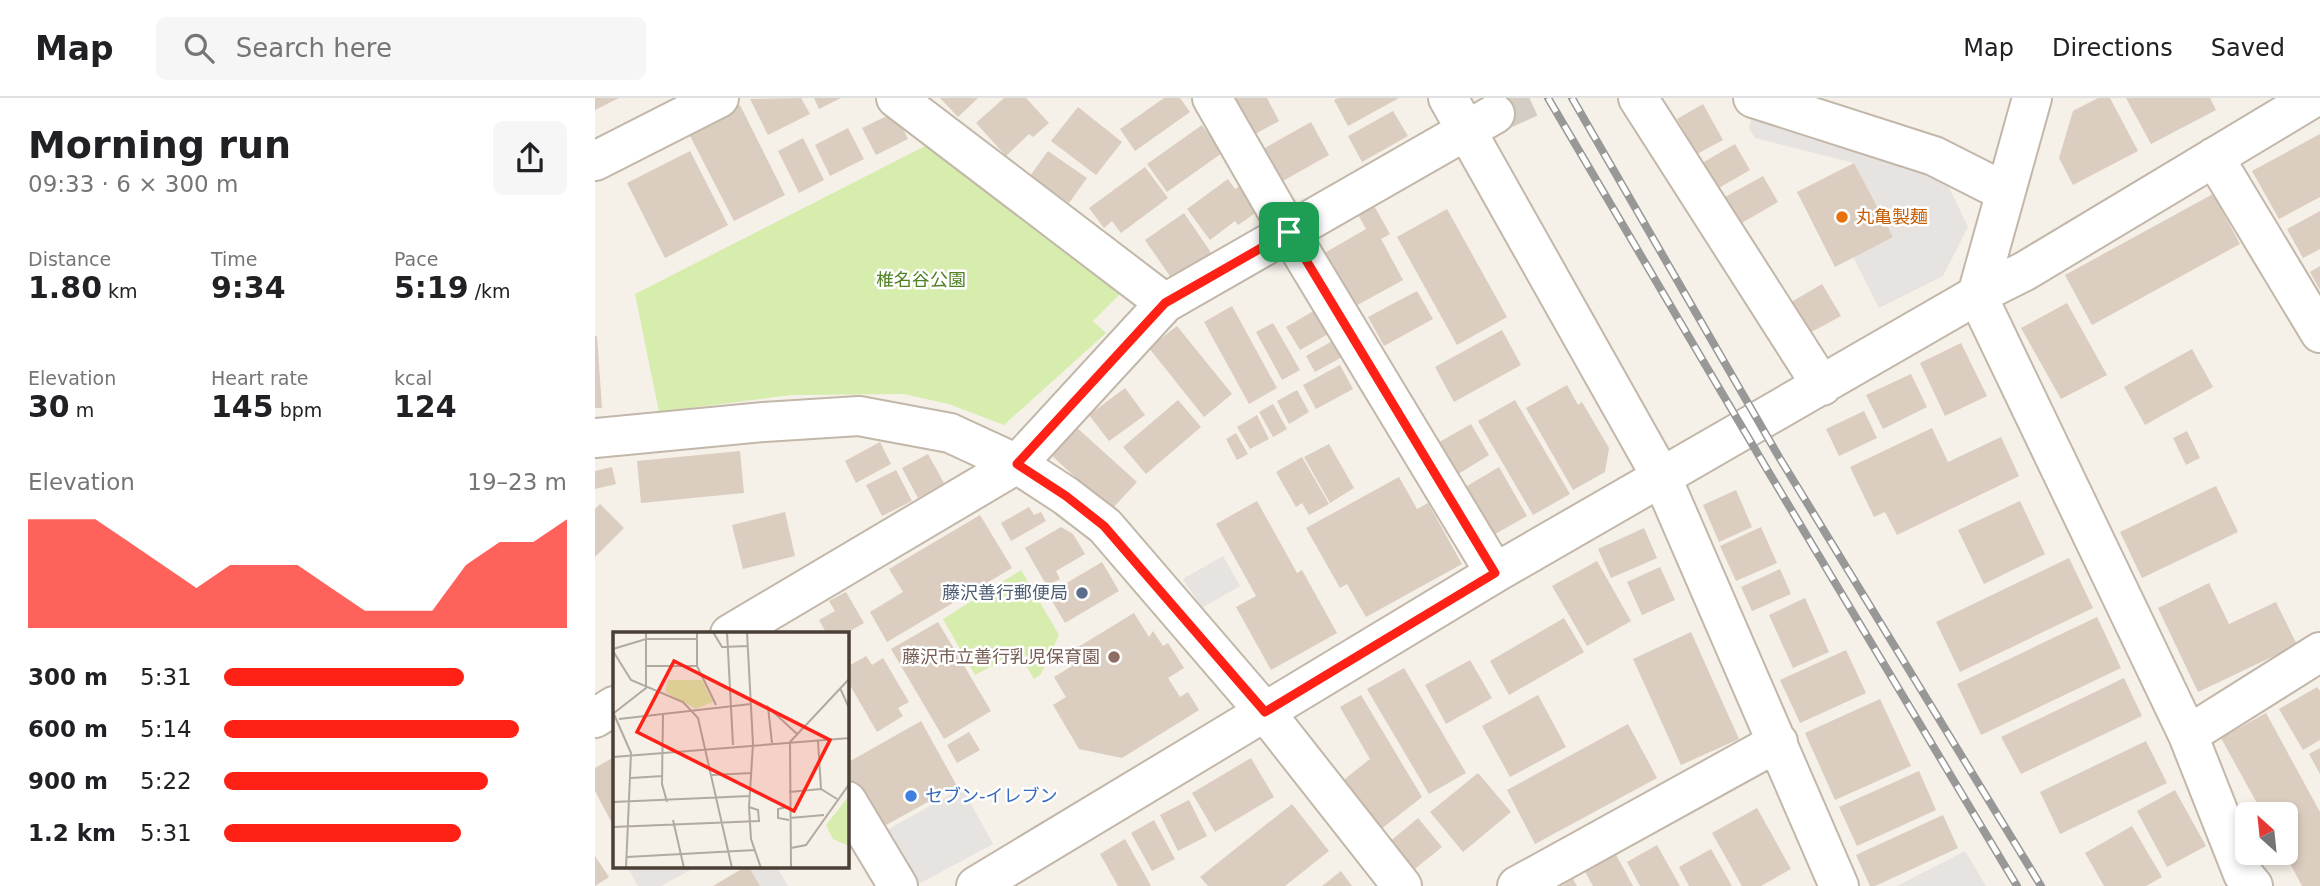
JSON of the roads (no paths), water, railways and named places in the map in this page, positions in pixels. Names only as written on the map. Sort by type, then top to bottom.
[{"type":"street","points":[[595,161],[719,98]]},
{"type":"street","points":[[895,98],[1165,303]]},
{"type":"street","points":[[1212,98],[1289,232],[1495,573]]},
{"type":"street","points":[[1448,98],[1481,122],[1662,478],[1779,742],[1839,886]]},
{"type":"street","points":[[1638,98],[1822,386]]},
{"type":"street","points":[[1753,98],[1934,156],[2005,192]]},
{"type":"street","points":[[2032,98],[1977,295],[2188,735],[2239,882]]},
{"type":"street","points":[[976,886],[1495,573],[1977,295],[2025,271],[2313,98]]},
{"type":"street","points":[[740,632],[1017,464],[1165,303],[1481,122]]},
{"type":"street","points":[[2214,157],[2320,333]]},
{"type":"street","points":[[595,439],[764,422],[859,416],[950,433],[1017,464],[1066,496],[1104,526],[1265,712],[1402,886]]},
{"type":"street","points":[[2188,735],[2320,652]]},
{"type":"street","points":[[595,718],[613,707]]},
{"type":"street","points":[[1517,886],[1779,742]]},
{"type":"street","points":[[849,804],[898,886]]},
{"type":"tunnel","points":[[1495,114],[1530,98]]},
{"type":"railway","points":[[1548,98],[2017,886]]},
{"type":"railway","points":[[1572,98],[1779,457],[2041,886]]},
{"type":"place","name":"丸亀製麺","points":[[1842,217]]},
{"type":"place","name":"藤沢善行郵便局","points":[[1082,593]]},
{"type":"place","name":"藤沢市立善行乳児保育園","points":[[1114,657]]},
{"type":"place","name":"セブン-イレブン","points":[[911,796]]},
{"type":"park label","name":"椎名谷公園","points":[[921,280]]}]
